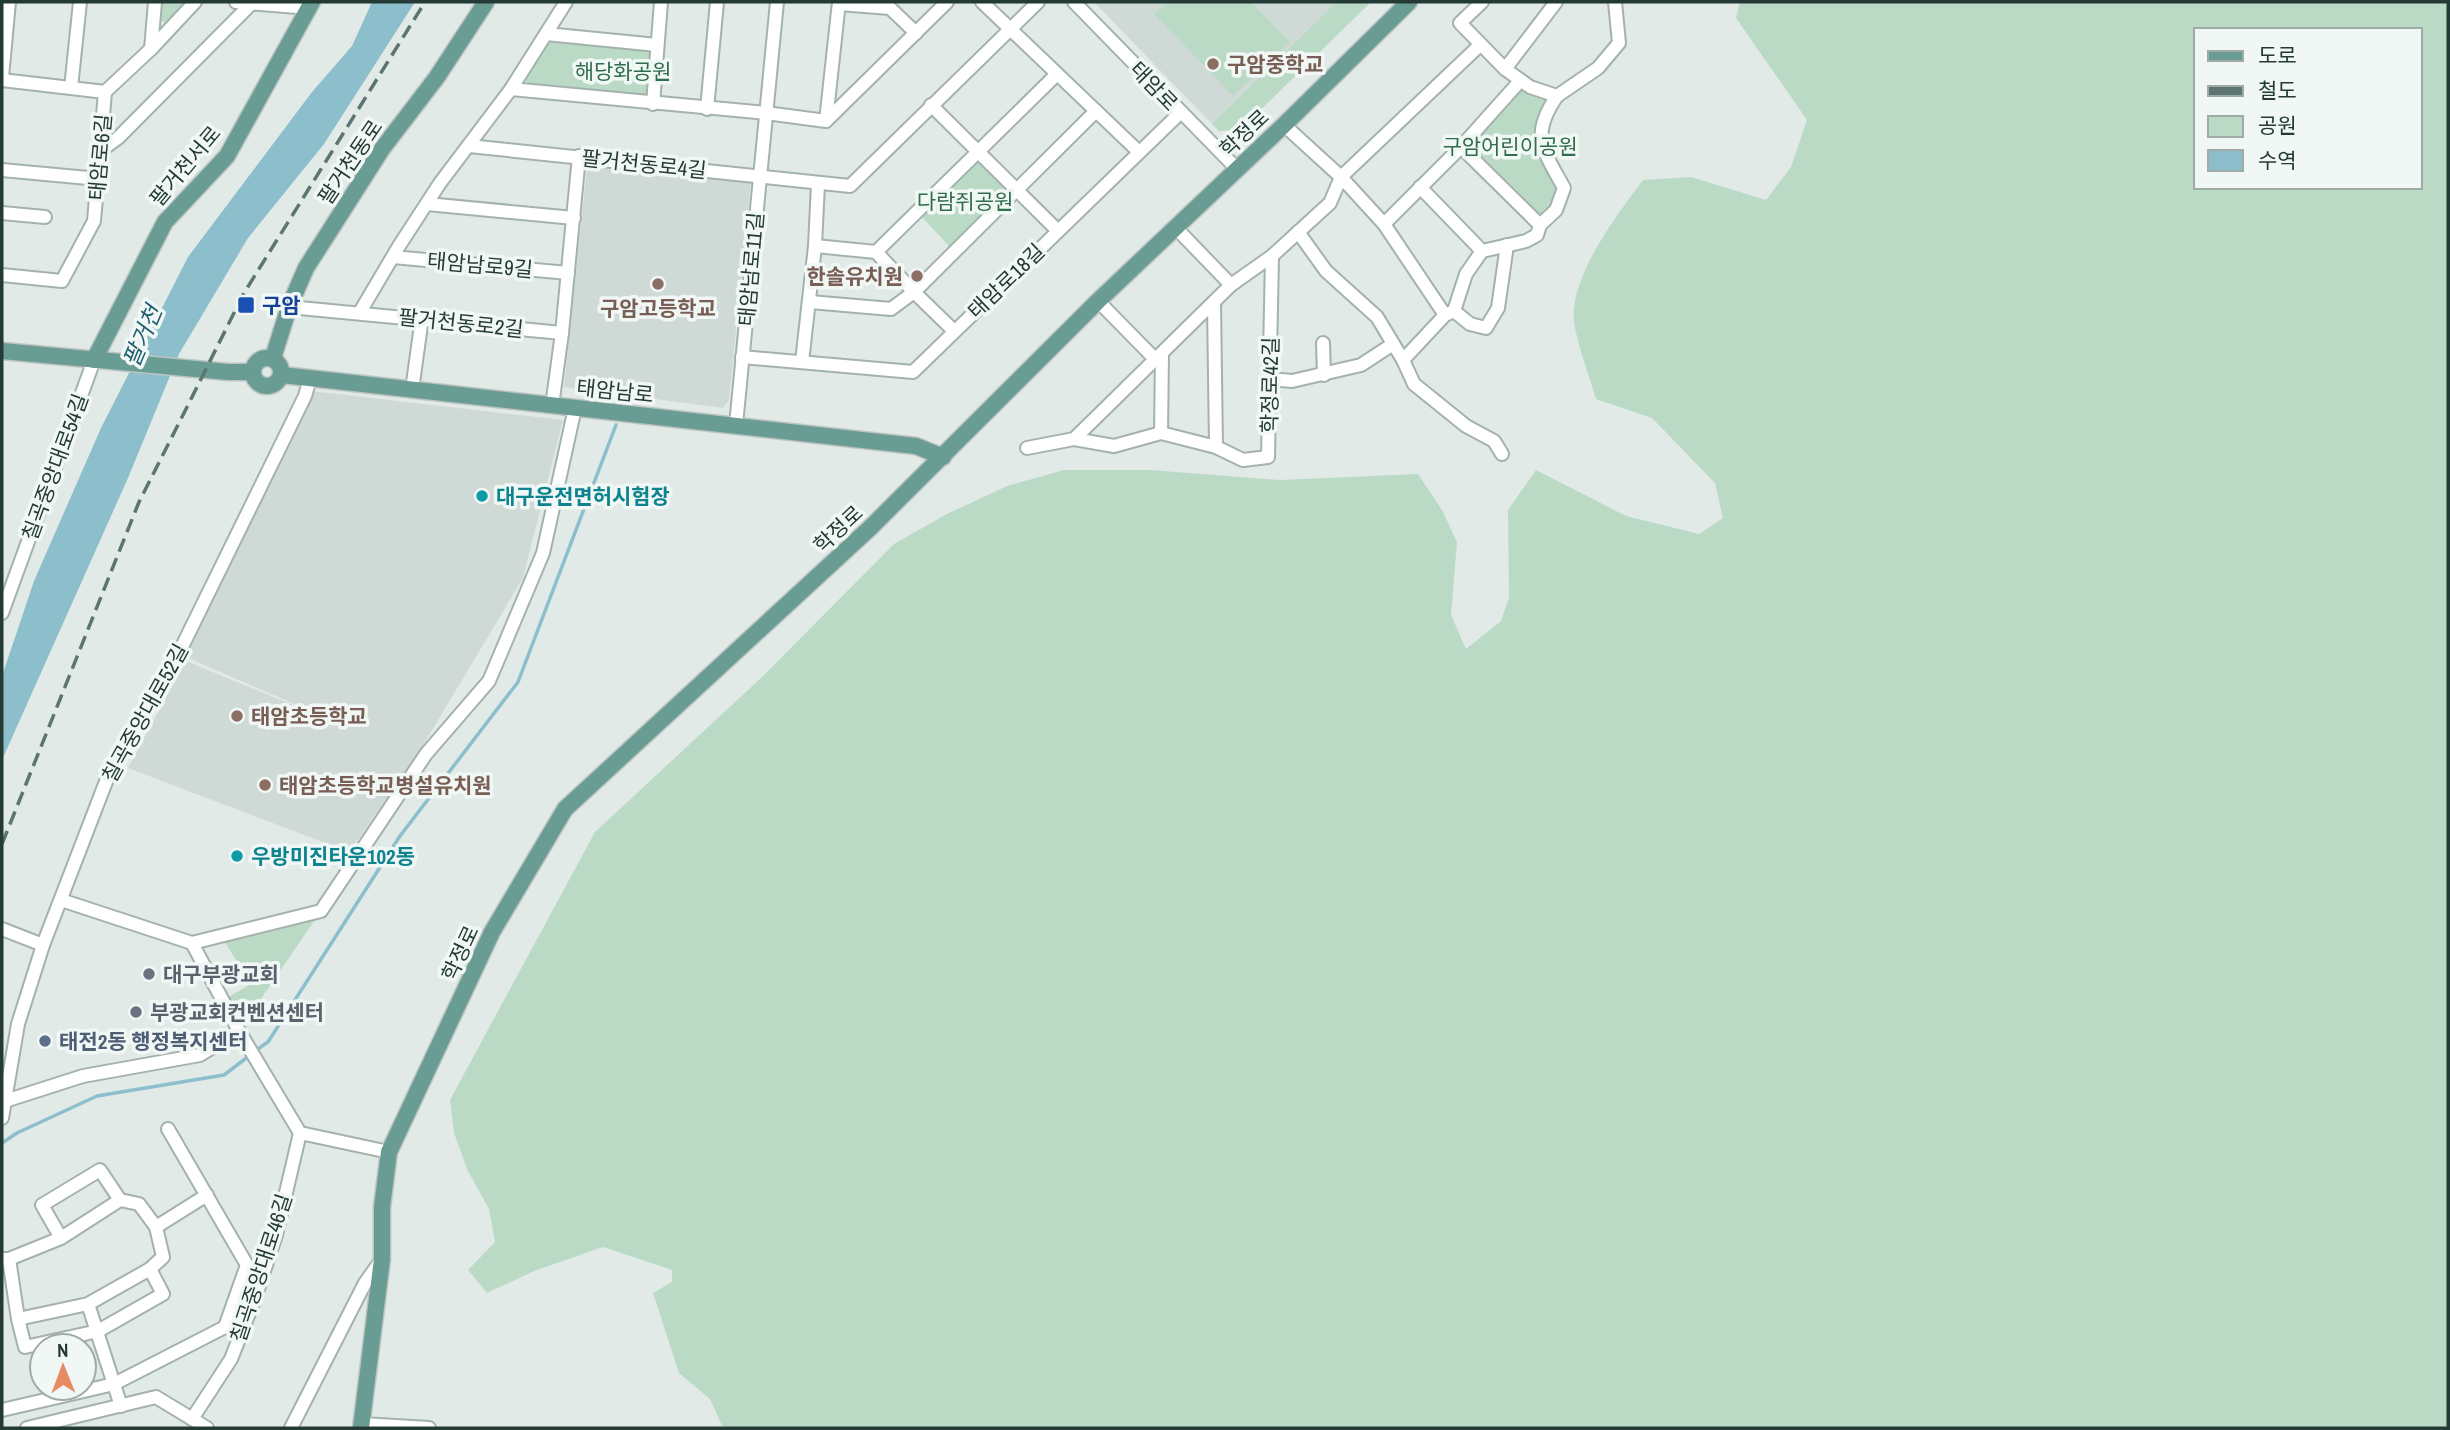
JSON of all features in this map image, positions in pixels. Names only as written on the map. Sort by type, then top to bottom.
[{"type":"main road","name":"팔거천동로","points":[[273,358],[289,307],[306,268],[382,149],[436,78],[486,2]]},
{"type":"main road","name":"학정로","points":[[362,1426],[382,1259],[382,1207],[389,1152],[492,932],[565,809],[870,528],[1098,301],[1409,2]]},
{"type":"main road","name":"팔거천서로","points":[[99,360],[164,222],[227,156],[311,5]]},
{"type":"main road","points":[[2,351],[253,372]]},
{"type":"main road","points":[[273,358],[281,365],[282,374],[277,383],[264,386],[256,381],[253,372],[260,359],[273,358]]},
{"type":"main road","name":"태암남로","points":[[282,374],[916,446],[943,457]]},
{"type":"street","points":[[9,2],[2,79],[105,92]]},
{"type":"street","points":[[71,88],[80,2]]},
{"type":"street","points":[[151,48],[155,2]]},
{"type":"street","name":"태암로6길","points":[[2,275],[62,281],[94,221],[105,92],[195,2]]},
{"type":"street","points":[[236,2],[311,5]]},
{"type":"street","points":[[427,204],[511,89],[566,2]]},
{"type":"street","points":[[653,104],[660,2]]},
{"type":"street","points":[[707,109],[717,2]]},
{"type":"street","name":"태암남로11길","points":[[736,425],[777,2]]},
{"type":"street","points":[[826,121],[947,2]]},
{"type":"street","points":[[982,2],[1139,152]]},
{"type":"street","name":"팔거천동로4길","points":[[469,146],[850,186],[1038,2]]},
{"type":"street","name":"태암로","points":[[1074,2],[1237,169]]},
{"type":"street","points":[[1482,2],[1460,23],[1505,69],[1521,81],[1557,96]]},
{"type":"street","points":[[1505,69],[1556,2]]},
{"type":"street","points":[[1403,360],[1449,313],[1466,274],[1482,251],[1526,241],[1537,235],[1540,225],[1556,210],[1564,188],[1541,145],[1542,125],[1557,96],[1598,68],[1619,43],[1615,2]]},
{"type":"street","points":[[826,121],[839,3],[890,8],[916,33]]},
{"type":"street","points":[[100,151],[118,138],[251,4]]},
{"type":"street","points":[[546,34],[657,45]]},
{"type":"street","points":[[1027,448],[1074,439],[1231,285],[1272,256],[1330,203],[1341,177],[1480,45]]},
{"type":"street","points":[[815,246],[876,252],[1057,74]]},
{"type":"street","points":[[1384,224],[1461,147],[1521,81]]},
{"type":"street","points":[[511,89],[826,121]]},
{"type":"street","points":[[931,105],[978,152]]},
{"type":"street","points":[[810,302],[891,309],[914,292],[1096,111]]},
{"type":"street","name":"태암로18길","points":[[742,357],[913,372],[1180,113]]},
{"type":"street","points":[[1284,125],[1341,177],[1384,224],[1449,313],[1470,324],[1486,328],[1498,308],[1507,245]]},
{"type":"street","points":[[1461,147],[1540,225]]},
{"type":"street","name":"태암로18길","points":[[978,152],[1058,231]]},
{"type":"street","points":[[552,406],[562,333],[579,156]]},
{"type":"street","points":[[2,170],[99,179]]},
{"type":"street","points":[[802,362],[810,302],[818,184]]},
{"type":"street","points":[[1420,187],[1482,251]]},
{"type":"street","points":[[427,204],[574,218]]},
{"type":"street","name":"팔거천동로2길","points":[[360,312],[427,204]]},
{"type":"street","points":[[2,213],[45,217]]},
{"type":"street","points":[[1175,227],[1231,285]]},
{"type":"street","points":[[1298,232],[1326,271],[1377,317],[1403,360],[1413,384],[1466,426],[1493,440],[1502,454]]},
{"type":"street","name":"태암로18길","points":[[876,252],[954,331]]},
{"type":"street","name":"학정로42길","points":[[1074,439],[1114,446],[1161,433],[1216,447],[1243,460],[1268,457],[1272,256]]},
{"type":"street","name":"태암남로9길","points":[[393,257],[568,273]]},
{"type":"street","points":[[1098,301],[1159,357],[1161,433]]},
{"type":"street","points":[[1214,303],[1216,447]]},
{"type":"street","name":"팔거천동로2길","points":[[289,307],[562,333]]},
{"type":"street","points":[[412,390],[422,318]]},
{"type":"street","points":[[1323,342],[1324,375]]},
{"type":"street","points":[[1270,379],[1292,381],[1361,365],[1393,344]]},
{"type":"street","name":"칠곡중앙대로54길","points":[[2,613],[99,360]]},
{"type":"street","name":"칠곡중앙대로52길","points":[[2,1118],[18,1024],[43,945],[112,766],[176,659],[305,396],[310,379]]},
{"type":"street","points":[[61,900],[192,943],[321,911],[426,754],[489,681],[542,553],[575,408]]},
{"type":"street","points":[[2,929],[43,945]]},
{"type":"street","points":[[192,943],[239,1031],[300,1133],[389,1152]]},
{"type":"street","points":[[5,1101],[83,1076],[200,1055],[239,1031]]},
{"type":"street","points":[[2,1410],[114,1384],[225,1327],[247,1265],[168,1129]]},
{"type":"street","name":"칠곡중앙대로46길","points":[[192,1419],[231,1359],[255,1298],[276,1235],[300,1133]]},
{"type":"street","points":[[18,1319],[88,1304],[150,1269],[163,1257],[156,1227],[139,1204],[120,1200],[100,1170],[42,1205],[61,1238]]},
{"type":"street","points":[[156,1227],[207,1195]]},
{"type":"street","points":[[120,1200],[61,1238],[5,1259],[25,1347],[98,1331],[163,1294],[150,1269]]},
{"type":"street","points":[[291,1428],[365,1283],[382,1259]]},
{"type":"street","points":[[88,1304],[121,1406]]},
{"type":"street","points":[[27,1428],[156,1397],[206,1428]]},
{"type":"street","points":[[362,1426],[429,1428]]},
{"type":"shaded area","name":"구암중학교","points":[[1094,2],[1336,2],[1212,124]]},
{"type":"shaded area","name":"구암고등학교","points":[[587,166],[751,181],[729,400],[723,408],[564,387]]},
{"type":"shaded area","name":"대구운전면허시험장","points":[[311,391],[563,420],[523,578],[416,757],[349,852],[128,768],[186,661],[347,727],[186,657]]},
{"type":"green space","points":[[159,2],[185,2],[167,23],[157,20]]},
{"type":"green space","points":[[1168,2],[1251,2],[1290,42],[1233,96],[1154,14]]},
{"type":"green space","points":[[1336,2],[1371,2],[1240,130],[1219,131],[1212,124]]},
{"type":"green space","points":[[1740,2],[2448,2],[2448,1428],[723,1428],[710,1399],[679,1373],[653,1293],[672,1282],[672,1270],[603,1247],[534,1271],[487,1293],[468,1270],[495,1242],[489,1209],[468,1171],[454,1133],[450,1100],[595,832],[762,677],[894,544],[945,515],[1007,486],[1064,470],[1150,470],[1280,480],[1418,474],[1442,510],[1457,542],[1451,615],[1466,649],[1501,621],[1509,598],[1508,510],[1536,470],[1626,516],[1699,534],[1723,518],[1715,483],[1652,418],[1596,399],[1574,322],[1574,304],[1597,247],[1643,180],[1691,177],[1766,200],[1791,167],[1807,120],[1736,18]]},
{"type":"green space","name":"해당화공원","points":[[554,40],[643,47],[652,55],[650,91],[641,97],[532,87],[525,80],[545,43]]},
{"type":"green space","name":"구암어린이공원","points":[[1521,86],[1554,99],[1542,125],[1561,188],[1541,221],[1465,147]]},
{"type":"green space","name":"다람쥐공원","points":[[977,157],[1012,189],[952,249],[919,214]]},
{"type":"green space","points":[[321,911],[239,1031],[223,1000],[251,984],[221,936]]},
{"type":"water","points":[[372,2],[415,2],[324,144],[248,238],[179,354],[128,478],[2,760],[2,676],[34,581],[101,428],[188,257],[312,92],[352,46]]},
{"type":"waterway","points":[[255,1051],[268,1042],[400,836],[518,682],[616,425]]},
{"type":"waterway","points":[[2,1143],[17,1133],[97,1096],[224,1075],[249,1056]]},
{"type":"railway","points":[[2,844],[139,502],[244,293],[425,2]]},
{"type":"place","name":"구암중학교","points":[[1213,64]]},
{"type":"place","name":"한솔유치원","points":[[917,276]]},
{"type":"place","name":"구암고등학교","points":[[658,284]]},
{"type":"place","name":"구암","points":[[246,305]]},
{"type":"place","name":"대구운전면허시험장","points":[[482,496]]},
{"type":"place","name":"태암초등학교","points":[[237,716]]},
{"type":"place","name":"태암초등학교병설유치원","points":[[265,785]]},
{"type":"place","name":"우방미진타운102동","points":[[237,856]]},
{"type":"place","name":"대구부광교회","points":[[149,974]]},
{"type":"place","name":"부광교회컨벤션센터","points":[[136,1012]]},
{"type":"place","name":"태전2동 행정복지센터","points":[[45,1041]]},
{"type":"water label","name":"팔거천","points":[[142,336]]}]
